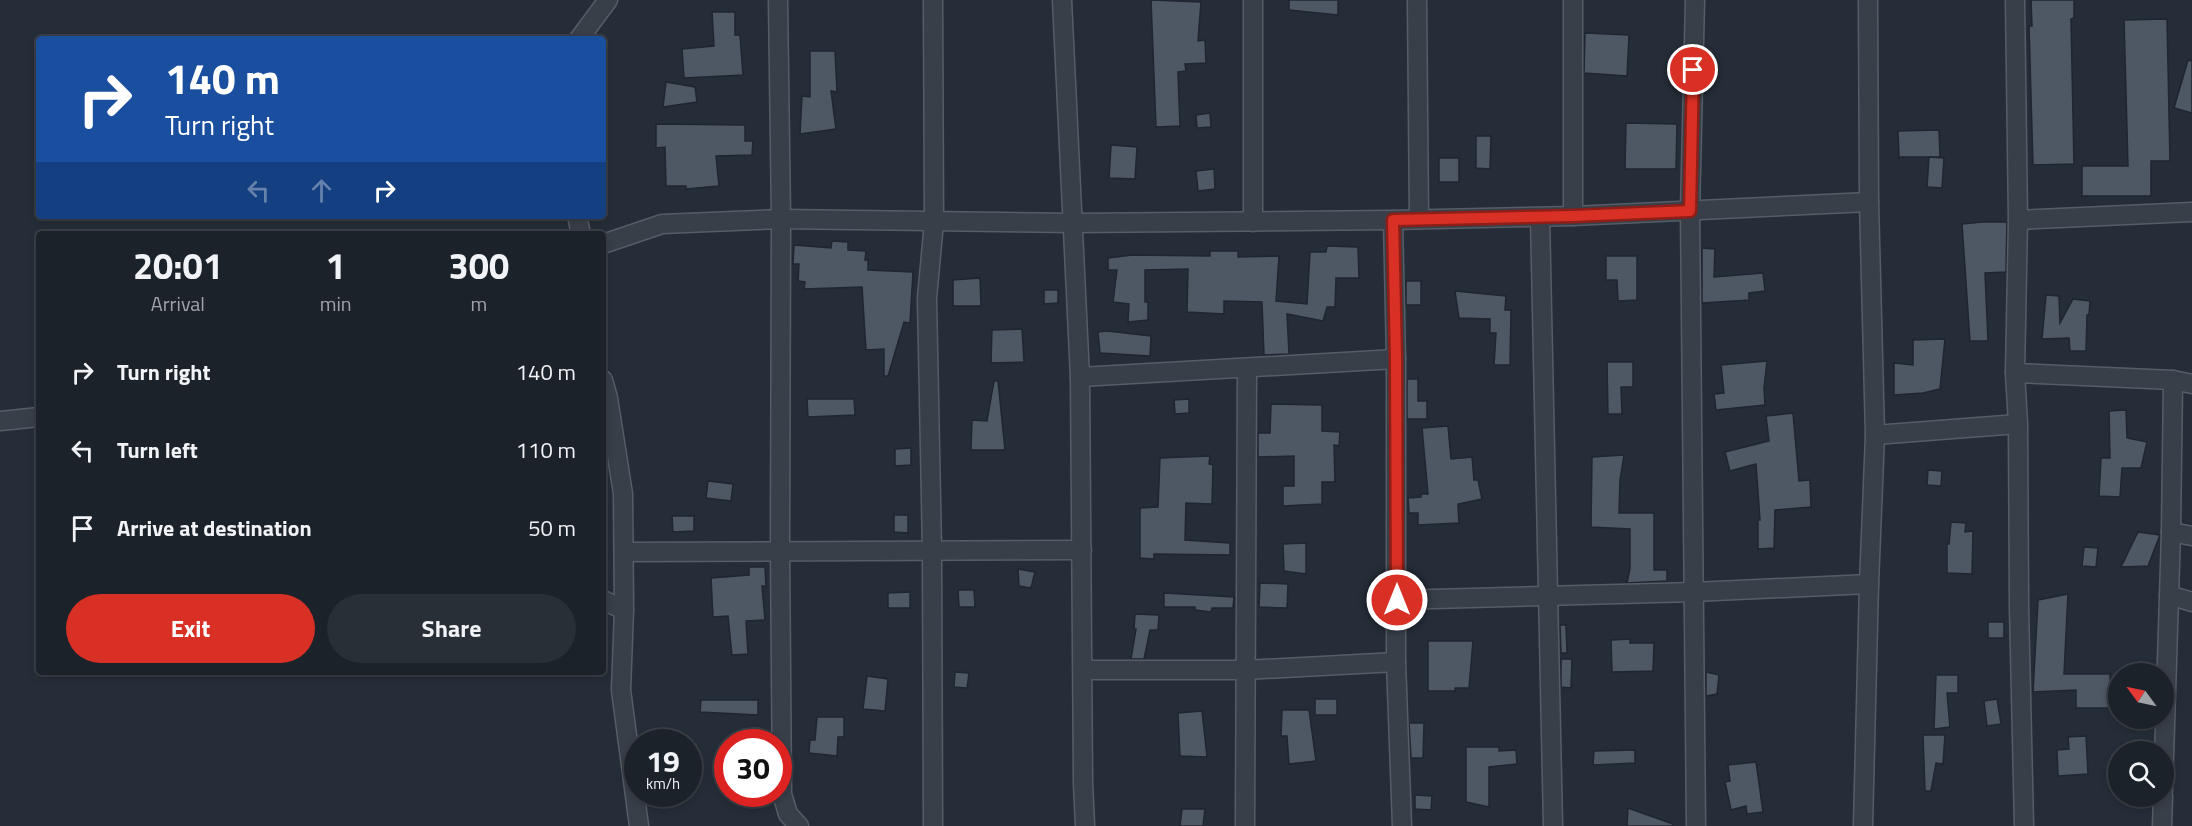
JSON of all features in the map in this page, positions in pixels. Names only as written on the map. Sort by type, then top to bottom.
[{"type":"street","points":[[581,36],[608,0]]},
{"type":"street","points":[[778,0],[781,219],[782,794],[788,814],[799,826]]},
{"type":"street","points":[[933,0],[934,222],[927,298],[932,550],[933,826]]},
{"type":"street","points":[[1062,0],[1080,377],[1085,826]]},
{"type":"street","points":[[1252,222],[1253,0]]},
{"type":"street","points":[[1417,0],[1419,219]]},
{"type":"street","points":[[1573,0],[1573,216]]},
{"type":"street","points":[[1695,0],[1690,211],[1696,826]]},
{"type":"street","points":[[1863,826],[1875,435],[1869,202],[1868,0]]},
{"type":"street","points":[[2015,0],[2018,220],[2016,373],[2024,826]]},
{"type":"street","points":[[606,243],[662,224],[781,219],[1073,224],[1393,220],[1573,216],[1869,202]]},
{"type":"street","points":[[2018,220],[2192,212]]},
{"type":"street","points":[[1540,217],[1553,826]]},
{"type":"street","points":[[1393,220],[1396,359],[1396,662],[1402,826]]},
{"type":"street","points":[[1080,377],[1396,359]]},
{"type":"street","points":[[1245,826],[1246,368]]},
{"type":"street","points":[[2016,373],[2173,380],[2192,384]]},
{"type":"street","points":[[2165,741],[2173,380]]},
{"type":"street","points":[[606,391],[623,494],[624,610],[621,690],[639,826]]},
{"type":"street","points":[[0,421],[36,417]]},
{"type":"street","points":[[1875,435],[2018,424]]},
{"type":"street","points":[[2171,532],[2192,536]]},
{"type":"street","points":[[624,552],[1082,550]]},
{"type":"street","points":[[1397,600],[1694,592],[1869,584]]},
{"type":"street","points":[[2169,595],[2192,602]]},
{"type":"street","points":[[606,601],[624,610]]},
{"type":"street","points":[[1083,670],[1245,670],[1396,662]]},
{"type":"street","points":[[2162,826],[2163,807]]},
{"type":"building","points":[[1151,0],[1201,2],[1198,41],[1205,40],[1206,63],[1185,64],[1186,71],[1178,72],[1180,126],[1156,127]]},
{"type":"building","points":[[1289,0],[1338,0],[1338,15],[1289,10]]},
{"type":"building","points":[[2031,0],[2074,0],[2074,18],[2071,19],[2074,164],[2033,165],[2029,26],[2032,26]]},
{"type":"building","points":[[712,12],[735,12],[735,35],[740,35],[743,75],[684,78],[682,49],[714,46]]},
{"type":"building","points":[[2167,19],[2170,161],[2151,161],[2151,196],[2082,196],[2082,166],[2128,166],[2124,20]]},
{"type":"building","points":[[1585,33],[1629,35],[1627,76],[1584,73]]},
{"type":"building","points":[[810,51],[835,51],[837,92],[831,91],[836,129],[800,134],[802,96],[810,97]]},
{"type":"building","points":[[2188,60],[2192,61],[2192,113],[2174,108]]},
{"type":"building","points":[[666,82],[695,87],[697,102],[663,107]]},
{"type":"building","points":[[1210,113],[1211,127],[1197,128],[1196,115]]},
{"type":"building","points":[[1626,123],[1677,124],[1676,169],[1625,169]]},
{"type":"building","points":[[656,124],[745,125],[745,141],[753,141],[752,155],[716,156],[719,186],[686,189],[686,186],[666,186],[665,147],[656,148]]},
{"type":"building","points":[[1939,130],[1940,157],[1899,157],[1898,131]]},
{"type":"building","points":[[1476,136],[1491,136],[1490,169],[1476,168]]},
{"type":"building","points":[[1111,145],[1137,147],[1135,179],[1109,178]]},
{"type":"building","points":[[1929,157],[1944,158],[1942,188],[1927,187]]},
{"type":"building","points":[[1439,158],[1459,158],[1459,182],[1439,182]]},
{"type":"building","points":[[1214,169],[1215,189],[1198,191],[1196,171]]},
{"type":"building","points":[[2007,222],[2006,272],[1985,273],[1988,341],[1970,341],[1962,224]]},
{"type":"building","points":[[832,241],[848,242],[848,250],[866,251],[865,260],[868,260],[868,270],[913,272],[910,323],[904,322],[888,376],[884,376],[884,349],[866,350],[862,287],[804,289],[805,282],[798,281],[799,264],[793,264],[794,245],[831,248]]},
{"type":"building","points":[[1327,246],[1358,247],[1359,278],[1336,278],[1335,307],[1327,307],[1323,321],[1287,314],[1289,354],[1264,355],[1262,302],[1224,301],[1224,314],[1187,312],[1188,269],[1145,270],[1145,302],[1148,302],[1148,320],[1128,322],[1129,304],[1113,302],[1117,270],[1108,270],[1108,258],[1132,255],[1210,256],[1210,251],[1238,251],[1238,257],[1279,256],[1276,301],[1307,304],[1310,252],[1326,252]]},
{"type":"building","points":[[1702,248],[1715,249],[1714,277],[1763,273],[1765,291],[1749,293],[1749,300],[1702,303]]},
{"type":"building","points":[[1606,256],[1637,256],[1637,300],[1618,301],[1617,280],[1606,280]]},
{"type":"building","points":[[980,278],[981,306],[953,306],[953,280]]},
{"type":"building","points":[[1406,281],[1421,281],[1421,305],[1406,305]]},
{"type":"building","points":[[1044,290],[1058,290],[1058,303],[1044,304]]},
{"type":"building","points":[[1455,291],[1506,296],[1505,310],[1511,310],[1510,365],[1494,365],[1496,333],[1490,333],[1490,319],[1459,318]]},
{"type":"building","points":[[2046,295],[2059,296],[2060,323],[2073,299],[2090,301],[2089,315],[2087,315],[2086,351],[2070,351],[2069,338],[2042,339]]},
{"type":"building","points":[[1022,329],[1024,362],[991,363],[992,330]]},
{"type":"building","points":[[1098,332],[1151,336],[1150,356],[1100,353]]},
{"type":"building","points":[[1945,339],[1940,389],[1894,395],[1894,363],[1913,365],[1913,340]]},
{"type":"building","points":[[1767,361],[1765,405],[1716,410],[1714,394],[1724,393],[1721,365]]},
{"type":"building","points":[[1607,362],[1633,362],[1633,387],[1621,387],[1622,414],[1608,414]]},
{"type":"building","points":[[1407,379],[1418,379],[1418,401],[1427,401],[1427,419],[1407,419]]},
{"type":"building","points":[[994,381],[998,381],[1005,450],[971,450],[972,420],[987,421]]},
{"type":"building","points":[[807,399],[854,399],[855,415],[808,417]]},
{"type":"building","points":[[1189,399],[1189,413],[1175,414],[1174,400]]},
{"type":"building","points":[[1271,404],[1322,405],[1322,431],[1340,432],[1339,446],[1334,445],[1335,482],[1322,482],[1322,504],[1283,506],[1283,486],[1294,486],[1294,456],[1258,457],[1258,433],[1270,433]]},
{"type":"building","points":[[2126,410],[2127,438],[2147,442],[2141,468],[2122,468],[2120,497],[2099,496],[2101,458],[2110,458],[2109,411]]},
{"type":"building","points":[[1793,413],[1799,481],[1810,480],[1811,507],[1775,510],[1774,548],[1758,549],[1758,520],[1760,520],[1756,464],[1730,471],[1725,452],[1769,441],[1766,416]]},
{"type":"building","points":[[1448,426],[1451,459],[1472,457],[1474,480],[1478,480],[1482,499],[1458,504],[1459,523],[1418,525],[1418,513],[1409,513],[1408,498],[1428,494],[1422,428]]},
{"type":"building","points":[[911,448],[911,465],[895,466],[895,449]]},
{"type":"building","points":[[1624,455],[1620,480],[1619,513],[1654,513],[1654,570],[1667,570],[1667,581],[1627,583],[1630,568],[1630,529],[1591,527],[1592,457]]},
{"type":"building","points":[[1210,456],[1209,464],[1213,465],[1212,504],[1186,503],[1185,540],[1230,543],[1230,555],[1154,554],[1154,559],[1140,558],[1140,508],[1158,507],[1160,458]]},
{"type":"building","points":[[1928,470],[1942,471],[1941,486],[1927,485]]},
{"type":"building","points":[[708,481],[733,484],[731,501],[706,498]]},
{"type":"building","points":[[894,515],[908,515],[908,533],[894,532]]},
{"type":"building","points":[[672,516],[694,516],[694,531],[673,532]]},
{"type":"building","points":[[1951,522],[1966,523],[1965,532],[1973,531],[1972,574],[1947,573],[1947,544],[1949,544]]},
{"type":"building","points":[[2138,532],[2160,535],[2148,566],[2121,567]]},
{"type":"building","points":[[1306,543],[1306,574],[1284,571],[1283,544]]},
{"type":"building","points":[[2084,547],[2098,548],[2096,567],[2082,566]]},
{"type":"building","points":[[749,567],[765,567],[766,586],[762,586],[765,620],[746,621],[748,654],[732,655],[728,616],[713,617],[711,578],[749,575]]},
{"type":"building","points":[[1018,569],[1035,572],[1031,588],[1019,586]]},
{"type":"building","points":[[1260,583],[1288,584],[1287,608],[1259,607]]},
{"type":"building","points":[[958,590],[974,590],[975,607],[959,607]]},
{"type":"building","points":[[910,592],[910,608],[888,608],[888,593]]},
{"type":"building","points":[[1164,593],[1234,597],[1233,608],[1212,608],[1211,612],[1195,610],[1195,607],[1164,607]]},
{"type":"building","points":[[2068,594],[2064,674],[2108,674],[2108,708],[2076,708],[2076,690],[2033,692],[2038,600]]},
{"type":"building","points":[[1135,614],[1159,615],[1158,630],[1150,630],[1144,659],[1131,659],[1136,629],[1134,629]]},
{"type":"building","points":[[1988,622],[2004,622],[2004,638],[1988,638]]},
{"type":"building","points":[[1560,625],[1566,625],[1567,653],[1561,653]]},
{"type":"building","points":[[1630,639],[1630,643],[1654,643],[1653,671],[1612,672],[1611,640]]},
{"type":"building","points":[[1428,641],[1473,641],[1469,688],[1455,688],[1455,691],[1428,691]]},
{"type":"building","points":[[1561,659],[1572,659],[1571,688],[1561,687]]},
{"type":"building","points":[[955,672],[969,673],[967,688],[954,687]]},
{"type":"building","points":[[1706,672],[1719,675],[1717,694],[1706,696]]},
{"type":"building","points":[[1936,675],[1958,675],[1958,693],[1947,693],[1950,727],[1934,729]]},
{"type":"building","points":[[867,676],[888,679],[885,711],[863,709]]},
{"type":"building","points":[[1315,699],[1337,699],[1337,715],[1315,715]]},
{"type":"building","points":[[1997,699],[2001,724],[1987,726],[1984,701]]},
{"type":"building","points":[[701,700],[758,700],[758,715],[700,712]]},
{"type":"building","points":[[1282,710],[1309,710],[1316,761],[1289,764],[1287,736],[1281,736]]},
{"type":"building","points":[[1202,711],[1207,757],[1180,756],[1178,713]]},
{"type":"building","points":[[817,717],[844,717],[844,737],[838,737],[837,756],[809,753],[810,740],[815,740]]},
{"type":"building","points":[[1409,723],[1424,723],[1423,758],[1411,758]]},
{"type":"building","points":[[1923,735],[1945,735],[1943,764],[1936,763],[1931,791],[1925,791]]},
{"type":"building","points":[[2086,736],[2088,774],[2058,776],[2057,750],[2069,749],[2068,737]]},
{"type":"building","points":[[1466,747],[1499,747],[1499,751],[1516,750],[1517,764],[1489,767],[1489,807],[1466,802]]},
{"type":"building","points":[[1635,750],[1635,763],[1593,765],[1594,751]]},
{"type":"building","points":[[1756,762],[1763,812],[1747,814],[1746,806],[1731,810],[1725,782],[1730,781],[1728,765]]},
{"type":"building","points":[[1415,795],[1432,796],[1431,810],[1415,809]]},
{"type":"building","points":[[1628,808],[1673,824],[1672,826],[1627,826]]},
{"type":"building","points":[[1182,809],[1205,809],[1203,826],[1180,826]]},
{"type":"route","points":[[1397,600],[1393,220],[1690,211],[1693,70]]}]
